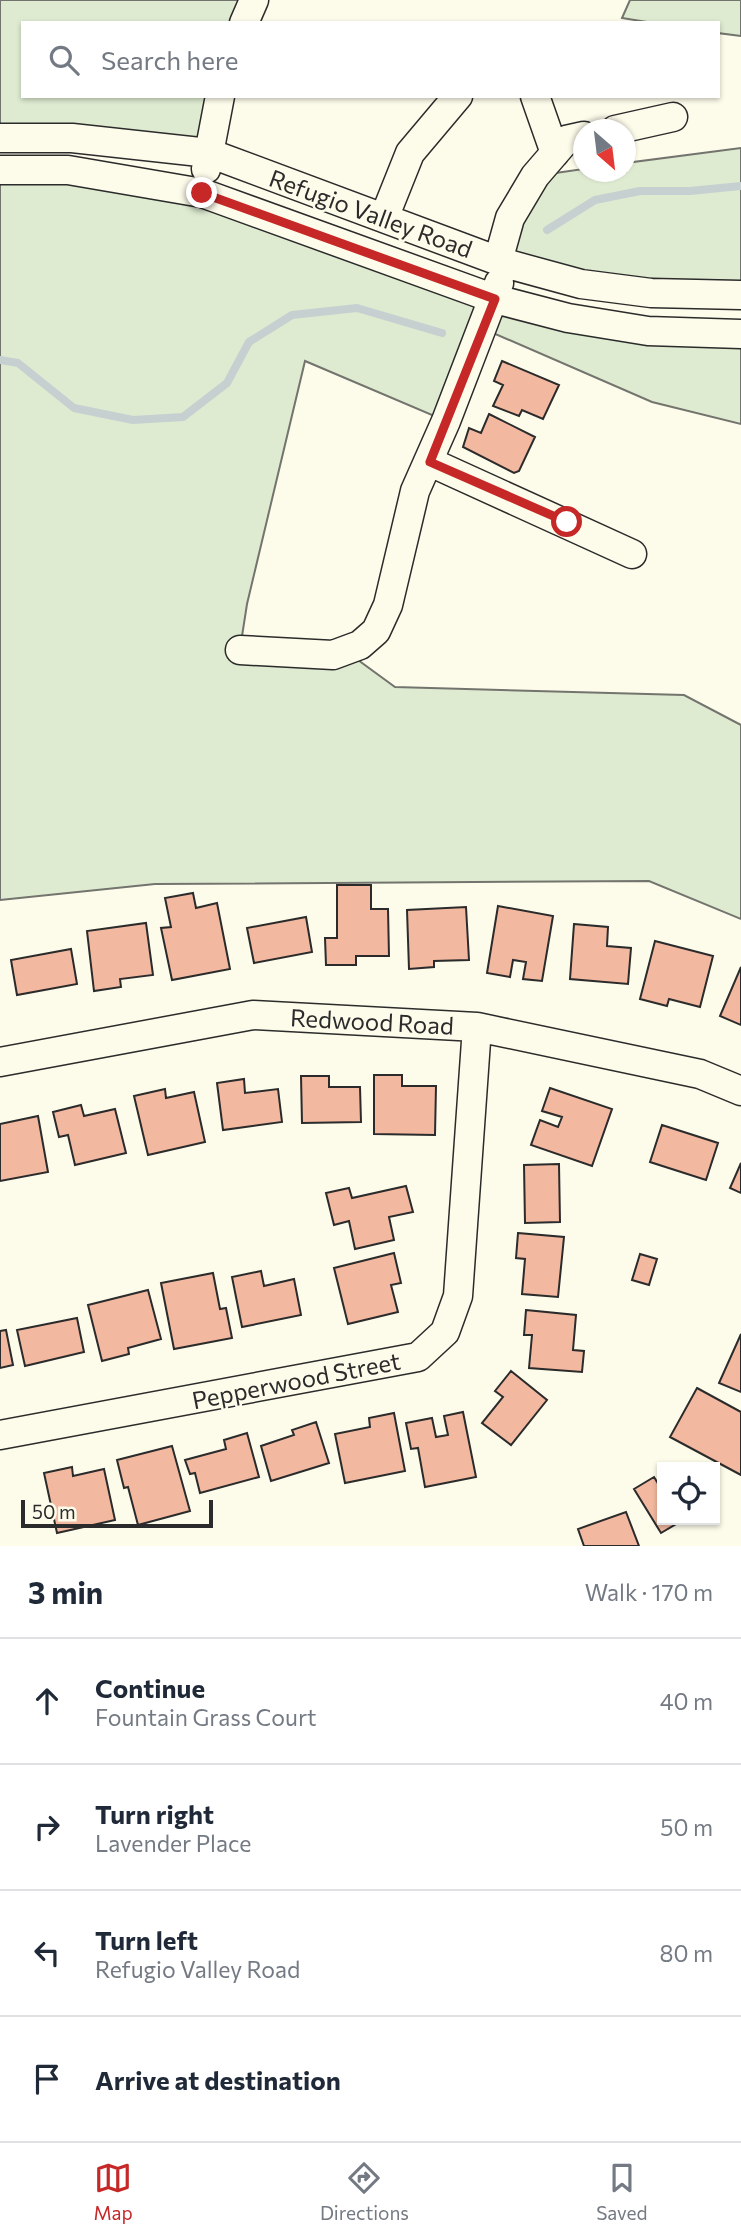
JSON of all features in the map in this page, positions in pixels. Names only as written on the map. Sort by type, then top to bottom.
[{"type":"street","points":[[245,21],[254,0]]},
{"type":"street","points":[[202,193],[220,98]]},
{"type":"street","points":[[384,218],[410,153],[456,98]]},
{"type":"street","points":[[536,98],[555,153]]},
{"type":"street","points":[[636,125],[673,117]]},
{"type":"street","name":"Refugio Valley Road","points":[[0,138],[72,138],[209,153],[501,262],[604,287],[651,293],[741,295]]},
{"type":"street","points":[[240,650],[333,655],[347,652],[369,639],[376,631],[388,605],[415,491],[430,462],[495,299],[510,218],[535,176],[566,140],[573,138]]},
{"type":"street","name":"Refugio Valley Road","points":[[0,170],[68,170],[202,193],[495,299],[568,318],[648,331],[741,334]]},
{"type":"street","points":[[430,462],[632,554]]},
{"type":"street","name":"Redwood Road","points":[[0,1062],[253,1015],[477,1027],[700,1074],[741,1091]]},
{"type":"street","name":"Pepperwood Street","points":[[0,1435],[418,1357],[445,1332],[458,1296],[477,1027]]},
{"type":"green space","points":[[0,0],[254,0],[245,21],[21,21],[21,98],[220,98],[209,153],[0,138]]},
{"type":"green space","points":[[630,0],[741,0],[741,36],[720,33],[720,21],[641,21],[622,18]]},
{"type":"green space","points":[[741,148],[741,295],[504,263],[535,176],[573,170],[573,182],[636,182],[636,162]]},
{"type":"green space","points":[[0,170],[202,193],[495,299],[741,334],[741,424],[652,402],[484,329],[446,421],[305,361],[247,604],[240,649],[347,652],[395,687],[684,695],[741,725],[741,919],[649,881],[155,884],[0,900]]},
{"type":"building","points":[[502,361],[559,385],[543,419],[522,410],[519,416],[493,406],[503,385],[494,381]]},
{"type":"building","points":[[489,414],[535,437],[519,471],[514,473],[463,447],[469,428],[481,433]]},
{"type":"building","points":[[337,885],[371,885],[371,909],[388,909],[389,956],[356,956],[356,965],[326,965],[325,938],[337,938]]},
{"type":"building","points":[[193,893],[196,908],[217,903],[230,969],[172,980],[161,928],[171,927],[165,898]]},
{"type":"building","points":[[498,906],[553,916],[542,981],[523,979],[526,962],[513,960],[510,977],[487,973]]},
{"type":"building","points":[[466,907],[469,960],[434,961],[434,967],[409,969],[407,910]]},
{"type":"building","points":[[306,917],[312,952],[254,963],[247,928]]},
{"type":"building","points":[[146,923],[153,975],[120,979],[121,987],[94,991],[87,931]]},
{"type":"building","points":[[574,924],[608,927],[607,946],[631,948],[628,984],[570,979]]},
{"type":"building","points":[[655,941],[713,956],[700,1007],[669,999],[667,1006],[640,999]]},
{"type":"building","points":[[71,949],[77,984],[17,995],[11,960]]},
{"type":"building","points":[[741,967],[741,1025],[720,1016]]},
{"type":"building","points":[[374,1075],[402,1075],[402,1086],[436,1086],[435,1135],[374,1134]]},
{"type":"building","points":[[301,1076],[329,1076],[329,1087],[360,1087],[361,1122],[302,1123]]},
{"type":"building","points":[[244,1079],[245,1093],[278,1089],[282,1122],[223,1130],[217,1083]]},
{"type":"building","points":[[550,1088],[612,1109],[592,1166],[531,1145],[540,1120],[558,1127],[562,1117],[542,1111]]},
{"type":"building","points":[[165,1089],[166,1098],[194,1092],[205,1142],[148,1155],[134,1096]]},
{"type":"building","points":[[81,1105],[84,1116],[115,1109],[126,1153],[75,1165],[68,1135],[59,1137],[53,1112]]},
{"type":"building","points":[[38,1116],[48,1172],[0,1181],[0,1124]]},
{"type":"building","points":[[662,1125],[718,1143],[706,1180],[650,1162]]},
{"type":"building","points":[[741,1163],[741,1193],[730,1188]]},
{"type":"building","points":[[559,1164],[560,1222],[525,1223],[524,1165]]},
{"type":"building","points":[[406,1186],[413,1212],[389,1217],[394,1240],[355,1249],[349,1221],[334,1225],[326,1193],[349,1188],[352,1198]]},
{"type":"building","points":[[518,1233],[564,1237],[558,1297],[522,1294],[525,1259],[516,1258]]},
{"type":"building","points":[[394,1253],[401,1283],[391,1285],[398,1312],[348,1324],[334,1268]]},
{"type":"building","points":[[640,1254],[657,1259],[649,1285],[632,1280]]},
{"type":"building","points":[[261,1271],[264,1286],[294,1279],[301,1315],[242,1327],[232,1277]]},
{"type":"building","points":[[213,1273],[220,1309],[226,1308],[232,1338],[174,1349],[161,1283]]},
{"type":"building","points":[[148,1290],[161,1339],[128,1348],[129,1354],[102,1361],[88,1305]]},
{"type":"building","points":[[526,1310],[576,1315],[573,1350],[584,1351],[582,1372],[529,1368],[532,1335],[524,1335]]},
{"type":"building","points":[[77,1318],[84,1352],[25,1366],[17,1330]]},
{"type":"building","points":[[6,1330],[13,1365],[0,1368],[0,1331]]},
{"type":"building","points":[[741,1334],[741,1392],[719,1383]]},
{"type":"building","points":[[511,1371],[547,1400],[511,1445],[482,1423],[503,1397],[495,1391]]},
{"type":"building","points":[[697,1388],[741,1412],[741,1475],[720,1462],[670,1437]]},
{"type":"building","points":[[463,1412],[476,1477],[425,1487],[418,1448],[411,1449],[406,1423],[432,1418],[436,1437],[448,1435],[444,1416]]},
{"type":"building","points":[[394,1413],[405,1471],[345,1483],[335,1434],[370,1427],[369,1418]]},
{"type":"building","points":[[316,1422],[329,1463],[271,1481],[261,1446],[294,1435],[292,1430]]},
{"type":"building","points":[[247,1433],[259,1477],[200,1493],[195,1473],[190,1474],[185,1460],[226,1449],[224,1440]]},
{"type":"building","points":[[172,1446],[190,1511],[138,1525],[128,1487],[124,1488],[117,1460]]},
{"type":"building","points":[[72,1467],[73,1476],[104,1469],[115,1520],[57,1533],[44,1473]]},
{"type":"building","points":[[654,1477],[657,1482],[657,1525],[675,1525],[661,1533],[634,1489]]},
{"type":"building","points":[[626,1512],[639,1546],[584,1546],[578,1529]]},
{"type":"waterway","points":[[547,230],[595,200],[640,191],[690,191],[741,186]]},
{"type":"waterway","points":[[0,360],[18,363],[74,408],[133,420],[183,417],[227,383],[249,342],[292,315],[357,308],[442,333]]},
{"type":"route","points":[[202,193],[495,299],[430,462],[567,522]]}]
